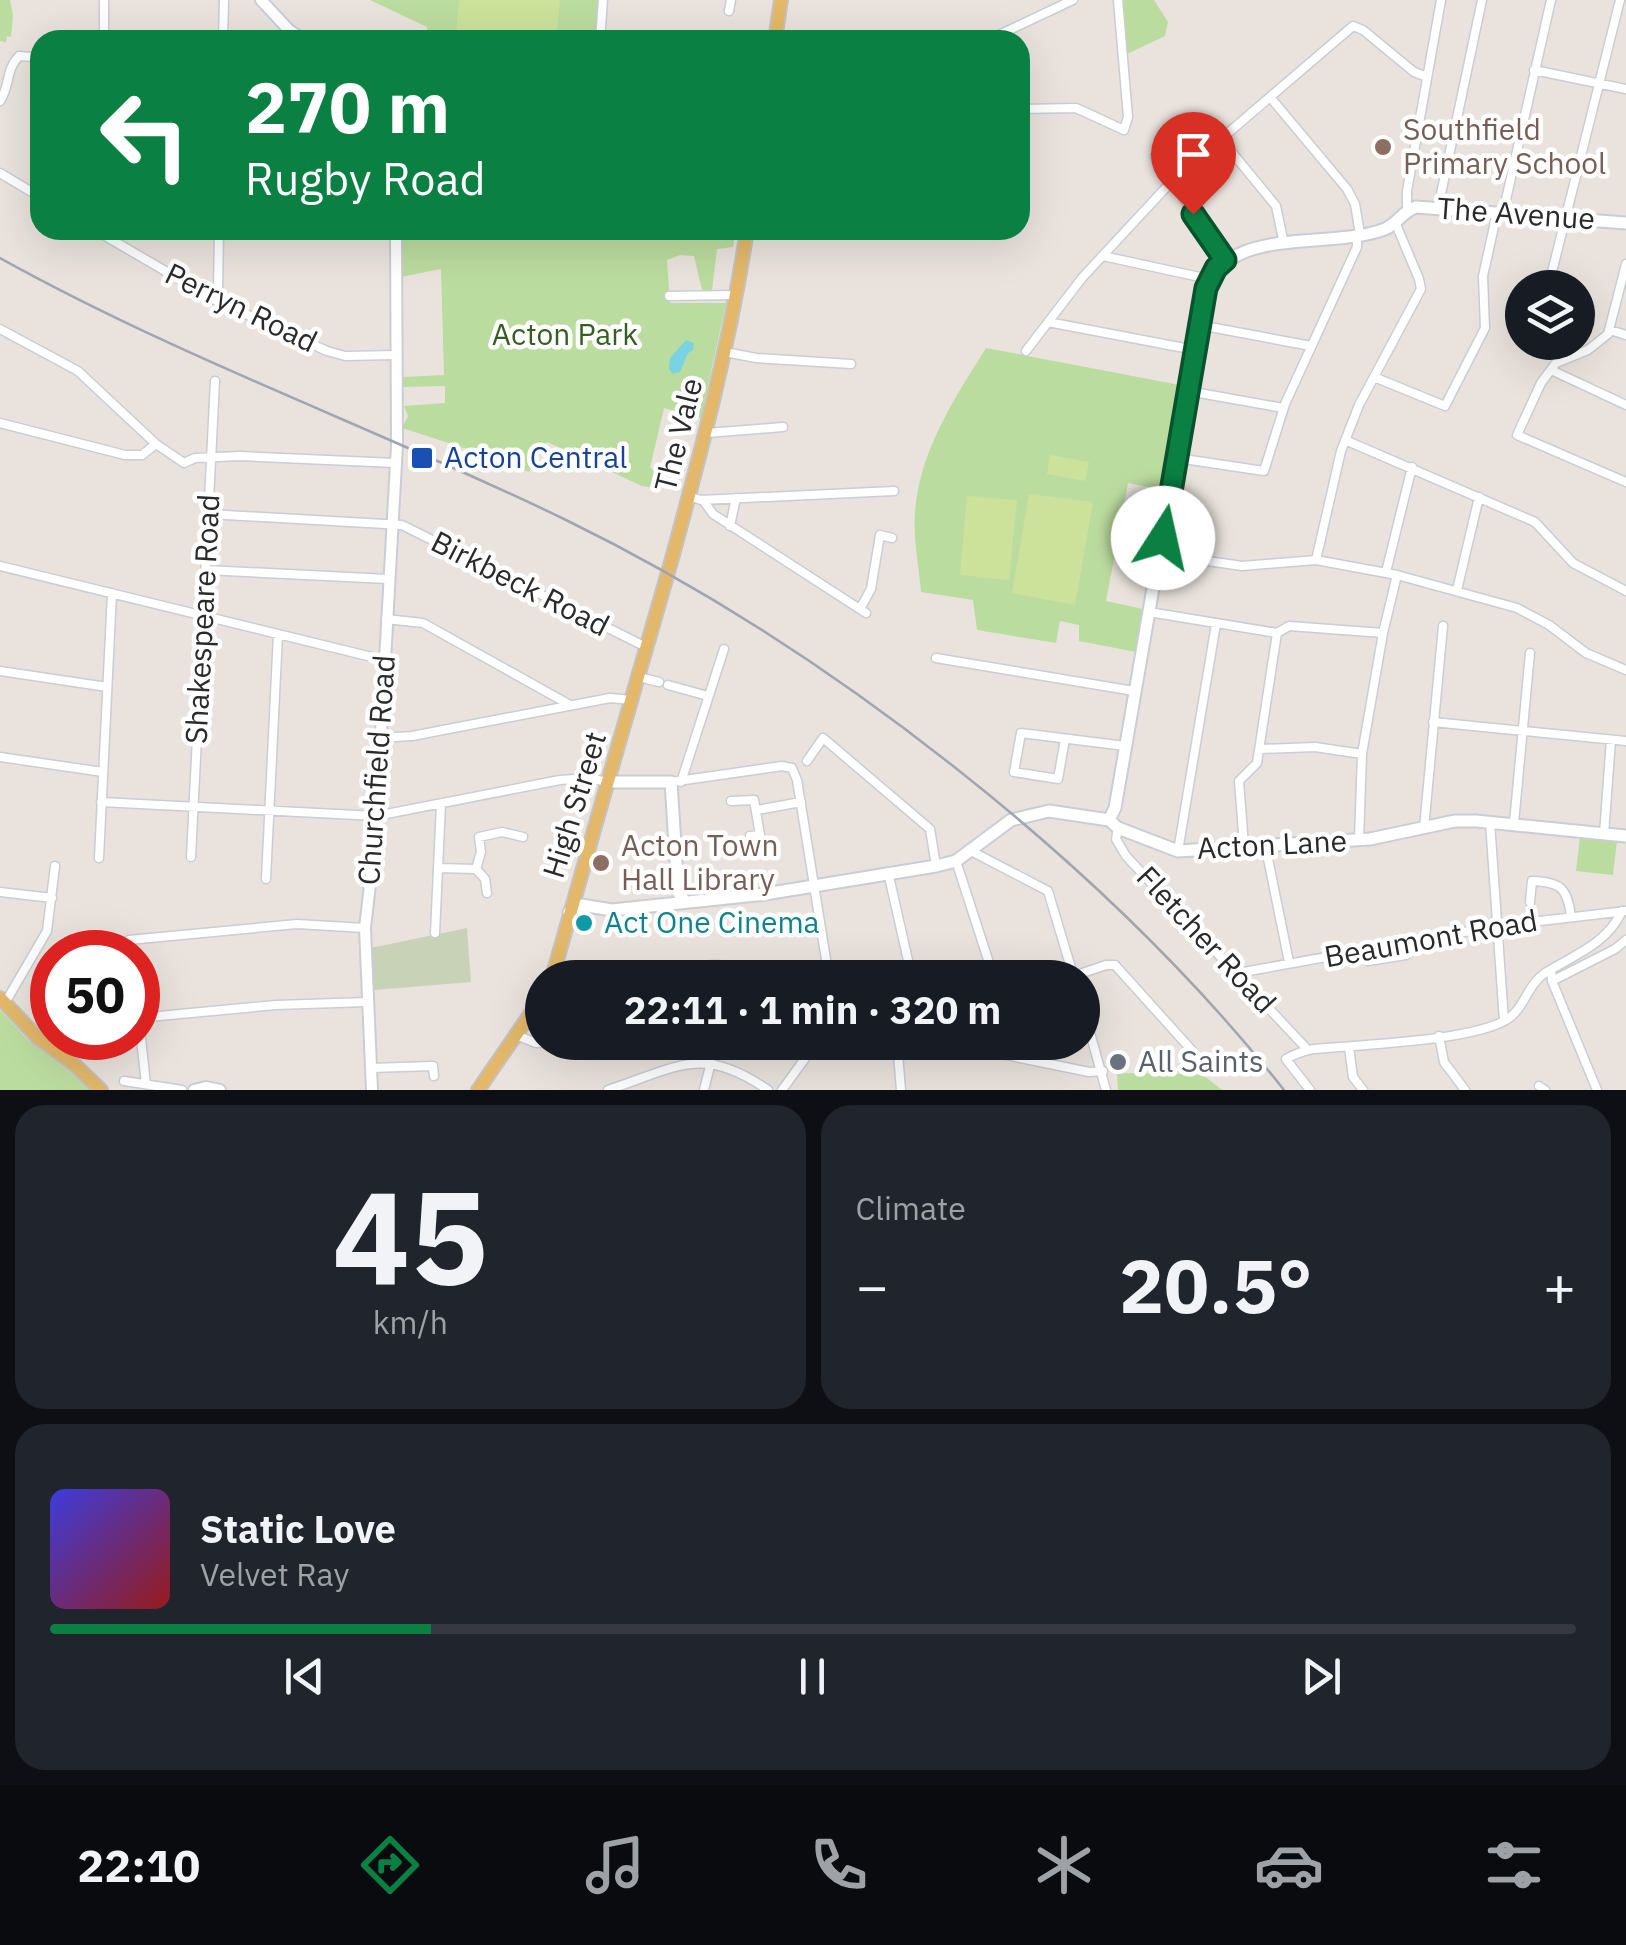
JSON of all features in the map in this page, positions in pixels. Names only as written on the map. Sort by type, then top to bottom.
[{"type":"main road","points":[[776,30],[781,0]]},
{"type":"main road","name":"The Avenue","points":[[1407,210],[1438,208],[1626,222]]},
{"type":"main road","points":[[1113,824],[1209,279],[1225,260],[1242,252],[1387,228],[1407,210]]},
{"type":"main road","name":"The Vale","points":[[648,648],[697,498],[745,240]]},
{"type":"main road","name":"High Street","points":[[556,960],[648,648]]},
{"type":"main road","points":[[608,782],[676,782],[682,897]]},
{"type":"main road","name":"Acton Lane","points":[[568,912],[581,905],[612,910],[670,904],[682,897],[766,894],[936,866],[956,861],[1000,826],[1029,813],[1064,812],[1113,824],[1178,851],[1359,840],[1455,822],[1514,823],[1626,836]]},
{"type":"main road","points":[[576,887],[592,906]]},
{"type":"main road","points":[[2,1000],[38,1038],[101,1090]]},
{"type":"main road","points":[[478,1090],[525,1022]]},
{"type":"street","points":[[104,0],[104,30]]},
{"type":"street","points":[[223,30],[224,0]]},
{"type":"street","points":[[261,0],[290,30]]},
{"type":"street","points":[[601,30],[603,0]]},
{"type":"street","points":[[729,12],[730,0]]},
{"type":"street","points":[[1006,30],[1054,4],[1073,0]]},
{"type":"street","points":[[1030,109],[1076,108],[1124,130],[1128,117],[1118,0]]},
{"type":"street","points":[[1407,210],[1440,0]]},
{"type":"street","points":[[1438,208],[1482,0]]},
{"type":"street","points":[[1374,377],[1445,406],[1485,328],[1483,276],[1551,0]]},
{"type":"street","points":[[1553,270],[1620,0]]},
{"type":"street","points":[[1026,350],[1103,256],[1172,181],[1354,26],[1427,78]]},
{"type":"street","points":[[0,100],[8,88],[9,67],[19,56],[30,57]]},
{"type":"street","points":[[1534,70],[1626,89]]},
{"type":"street","points":[[1177,458],[1264,471],[1283,408],[1357,247],[1356,204],[1347,188],[1270,96]]},
{"type":"street","points":[[1221,139],[1276,206],[1284,244]]},
{"type":"street","points":[[1155,156],[1225,260]]},
{"type":"street","points":[[0,173],[30,191]]},
{"type":"street","points":[[1316,560],[1336,467],[1346,440],[1421,285],[1395,222]]},
{"type":"street","name":"Perryn Road","points":[[112,240],[215,300],[327,351],[344,356],[396,356]]},
{"type":"street","points":[[215,300],[219,240]]},
{"type":"street","name":"Churchfield Road","points":[[372,1090],[365,928],[376,816],[396,449],[396,240]]},
{"type":"street","points":[[1103,256],[1209,279]]},
{"type":"street","points":[[1626,264],[1621,303],[1605,338],[1588,350],[1563,358],[1551,370],[1517,435],[1626,482]]},
{"type":"street","points":[[670,296],[737,295]]},
{"type":"street","points":[[1048,322],[1195,350]]},
{"type":"street","points":[[1199,325],[1311,346]]},
{"type":"street","points":[[0,328],[52,354],[92,382],[156,444],[179,458],[184,454],[195,458],[395,463]]},
{"type":"street","points":[[1610,330],[1626,335]]},
{"type":"street","points":[[726,352],[756,358],[852,364]]},
{"type":"street","points":[[1551,370],[1626,405]]},
{"type":"street","name":"Shakespeare Road","points":[[191,857],[215,381]]},
{"type":"street","points":[[1188,392],[1283,408]]},
{"type":"street","points":[[0,424],[126,455],[142,454],[156,444]]},
{"type":"street","points":[[707,433],[783,428]]},
{"type":"street","points":[[1346,440],[1535,522],[1573,563],[1626,591]]},
{"type":"street","points":[[1386,572],[1412,466]]},
{"type":"street","points":[[697,498],[894,490]]},
{"type":"street","points":[[1457,590],[1479,497]]},
{"type":"street","points":[[697,498],[730,526],[863,611],[871,589],[880,535],[892,538]]},
{"type":"street","points":[[730,526],[736,498]]},
{"type":"street","points":[[208,514],[392,522]]},
{"type":"street","name":"Birkbeck Road","points":[[392,522],[648,648]]},
{"type":"street","points":[[1160,554],[1242,566],[1316,560],[1386,572],[1517,608],[1549,624],[1586,654],[1626,670]]},
{"type":"street","points":[[0,566],[384,660]]},
{"type":"street","points":[[206,570],[388,579]]},
{"type":"street","points":[[1359,840],[1362,754],[1397,575]]},
{"type":"street","points":[[98,858],[112,594]]},
{"type":"street","points":[[1149,612],[1277,633]]},
{"type":"street","points":[[386,619],[423,622],[570,705]]},
{"type":"street","points":[[1178,851],[1216,624]]},
{"type":"street","points":[[1244,846],[1239,781],[1254,767],[1260,748],[1277,633],[1285,626],[1383,633]]},
{"type":"street","points":[[1424,828],[1443,626]]},
{"type":"street","points":[[266,879],[278,634]]},
{"type":"street","points":[[724,649],[676,782],[782,766],[801,767]]},
{"type":"street","points":[[1514,823],[1530,654]]},
{"type":"street","points":[[936,658],[1134,691]]},
{"type":"street","points":[[0,670],[107,687]]},
{"type":"street","points":[[640,677],[708,696]]},
{"type":"street","points":[[379,738],[412,736],[610,698],[633,700]]},
{"type":"street","points":[[1434,722],[1626,741]]},
{"type":"street","points":[[1065,740],[1058,779],[1014,772],[1021,732],[1125,746]]},
{"type":"street","points":[[827,960],[801,802],[801,767],[823,738],[930,828],[936,866]]},
{"type":"street","points":[[1604,834],[1611,740]]},
{"type":"street","points":[[1260,748],[1315,747],[1362,754]]},
{"type":"street","points":[[0,758],[103,772]]},
{"type":"street","points":[[101,802],[376,816],[560,780],[588,778],[608,782]]},
{"type":"street","points":[[731,801],[754,800],[760,835],[750,836]]},
{"type":"street","points":[[757,810],[801,802]]},
{"type":"street","points":[[435,932],[441,804]]},
{"type":"street","points":[[1490,822],[1504,1022]]},
{"type":"street","name":"Fletcher Road","points":[[1113,824],[1126,856],[1306,1048]]},
{"type":"street","points":[[476,869],[481,852],[479,837],[502,832],[523,837]]},
{"type":"street","points":[[1264,844],[1289,962]]},
{"type":"street","points":[[971,851],[1048,891],[1069,960]]},
{"type":"street","points":[[956,861],[988,960]]},
{"type":"street","points":[[2,1000],[47,931],[55,866]]},
{"type":"street","points":[[439,868],[476,869],[485,880],[487,893]]},
{"type":"street","points":[[888,872],[908,960]]},
{"type":"street","points":[[1530,902],[1532,881],[1560,884],[1568,893],[1571,916]]},
{"type":"street","points":[[0,892],[52,898]]},
{"type":"street","points":[[1310,1090],[1285,1062],[1306,1048],[1439,1036],[1504,1022],[1519,1007],[1534,981],[1607,935],[1624,911]]},
{"type":"street","name":"Beaumont Road","points":[[1238,973],[1497,926],[1624,911]]},
{"type":"street","points":[[160,937],[297,924],[365,928]]},
{"type":"street","points":[[1552,980],[1626,940]]},
{"type":"street","points":[[1596,942],[1605,954]]},
{"type":"street","points":[[1100,967],[1115,966],[1206,1065]]},
{"type":"street","points":[[1551,970],[1596,1088],[1582,1090]]},
{"type":"street","points":[[160,1013],[368,1002]]},
{"type":"street","points":[[516,1036],[525,1039]]},
{"type":"street","points":[[1439,1036],[1444,1062],[1465,1090]]},
{"type":"street","points":[[1350,1047],[1354,1077],[1363,1090]]},
{"type":"street","points":[[143,1060],[146,1084]]},
{"type":"street","points":[[782,1090],[804,1060]]},
{"type":"street","points":[[898,1060],[900,1090]]},
{"type":"street","points":[[1036,1060],[1088,1072],[1102,1071]]},
{"type":"street","points":[[1099,1060],[1106,1090]]},
{"type":"street","points":[[608,1090],[687,1064],[711,1062],[736,1069],[768,1090]]},
{"type":"street","points":[[704,1090],[711,1062]]},
{"type":"street","points":[[372,1068],[433,1066],[434,1076]]},
{"type":"street","points":[[124,1081],[182,1090]]},
{"type":"street","points":[[194,1090],[220,1090]]},
{"type":"green space","points":[[0,0],[10,0],[13,15],[11,37],[7,36],[6,42],[0,41]]},
{"type":"green space","points":[[370,0],[600,0],[598,30],[427,27]]},
{"type":"green space","points":[[459,0],[560,0],[557,30],[456,30]]},
{"type":"green space","points":[[1122,0],[1154,0],[1168,22],[1165,36],[1125,55]]},
{"type":"green space","name":"Acton Park","points":[[402,240],[734,240],[733,247],[717,249],[712,290],[702,290],[694,256],[680,255],[667,260],[670,303],[726,303],[701,418],[664,408],[650,468],[666,477],[661,489],[642,486],[547,442],[529,472],[402,428],[408,416],[404,406],[445,403],[445,386],[403,387],[403,377],[444,375],[441,269],[401,277]]},
{"type":"green space","points":[[986,348],[1185,386],[1164,490],[1128,483],[1122,516],[1159,524],[1157,535],[1120,529],[1106,601],[1143,609],[1136,652],[1079,641],[1079,625],[1060,621],[1056,643],[977,630],[973,600],[921,592],[915,523],[923,469],[940,427]]},
{"type":"green space","points":[[1050,455],[1089,462],[1085,481],[1047,474]]},
{"type":"green space","points":[[1029,494],[1093,502],[1075,605],[1012,593]]},
{"type":"green space","points":[[967,496],[1017,500],[1009,580],[960,575]]},
{"type":"green space","points":[[1580,837],[1617,840],[1613,875],[1576,871]]},
{"type":"green space","points":[[467,928],[471,982],[374,990],[371,948]]},
{"type":"green space","points":[[0,1010],[30,1042],[30,1060],[54,1060],[94,1090],[0,1090]]},
{"type":"green space","points":[[1117,1073],[1202,1074],[1222,1090],[1118,1090]]},
{"type":"water","points":[[686,340],[694,343],[693,350],[680,372],[673,374],[669,369],[670,358]]},
{"type":"railway","points":[[0,258],[139,329],[564,519],[761,630],[859,696],[1046,843],[1132,923],[1212,1006],[1284,1090]]},
{"type":"place","name":"Southfield Primary School","points":[[1383,147]]},
{"type":"place","name":"Acton Central","points":[[422,458]]},
{"type":"place","name":"Acton Town Hall Library","points":[[601,863]]},
{"type":"place","name":"Act One Cinema","points":[[584,923]]},
{"type":"place","name":"All Saints","points":[[1118,1062]]},
{"type":"route","points":[[1163,538],[1206,288],[1225,260],[1193,214]]}]
